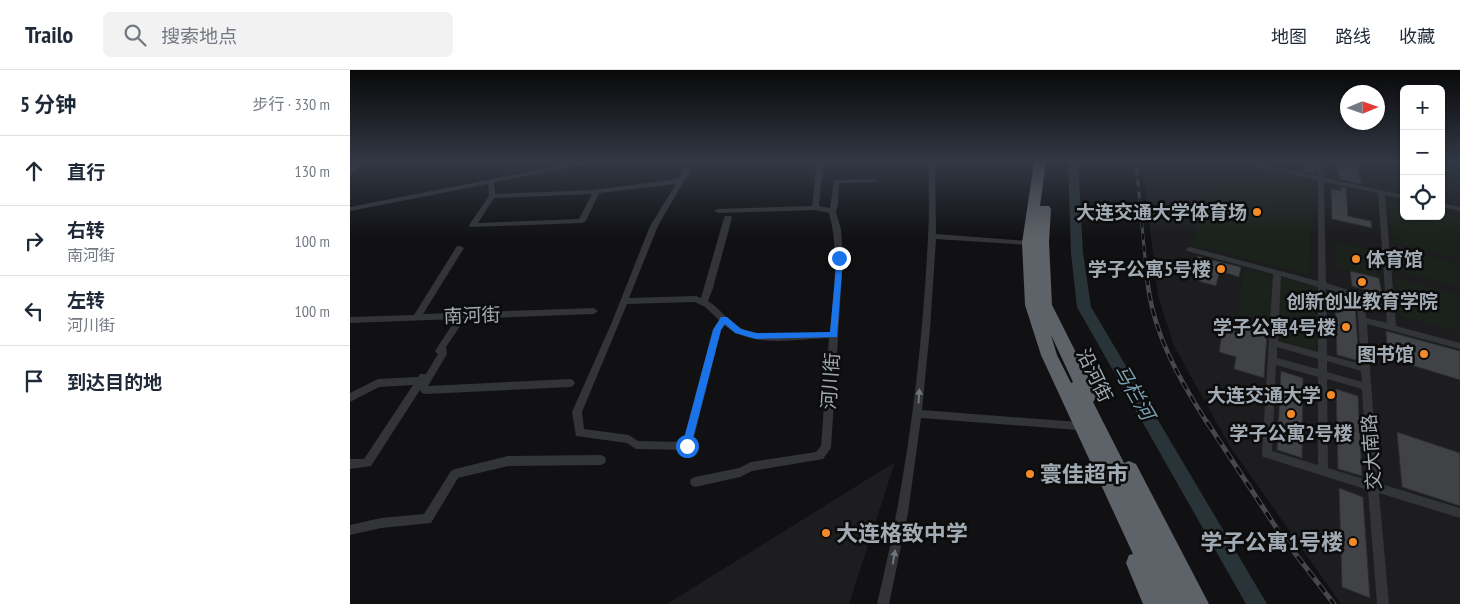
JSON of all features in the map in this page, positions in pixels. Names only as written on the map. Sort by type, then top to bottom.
[{"type":"highway","points":[[1040,210],[1041,189]]},
{"type":"highway","name":"沿河街","points":[[1040,210],[1029,243],[1033,305],[1054,365],[1150,550]]},
{"type":"highway","name":"沿河街","points":[[1040,210],[1044,305],[1060,354],[1150,550]]},
{"type":"highway","points":[[1044,305],[1072,364],[1142,494],[1198,604]]},
{"type":"highway","points":[[1054,365],[1078,426],[1155,604]]},
{"type":"highway","points":[[1150,550],[1169,604]]},
{"type":"highway","points":[[1150,550],[1181,604]]},
{"type":"street","points":[[350,209],[461,187]]},
{"type":"street","points":[[491,187],[492,196],[473,225],[582,221],[597,191]]},
{"type":"street","points":[[492,196],[597,191],[631,187]]},
{"type":"street","points":[[677,187],[645,247],[625,301],[577,412],[580,433],[628,439],[636,445],[687,446],[717,330],[724,319]]},
{"type":"street","points":[[815,208],[817,187]]},
{"type":"street","points":[[718,211],[815,208],[832,212],[835,203],[836,187]]},
{"type":"street","points":[[883,604],[894,562],[918,414],[932,236],[932,187]]},
{"type":"street","points":[[1321,187],[1322,470]]},
{"type":"street","points":[[1358,187],[1400,196]]},
{"type":"street","points":[[1381,192],[1392,328]]},
{"type":"street","points":[[1445,206],[1460,209]]},
{"type":"street","name":"河川街","points":[[695,482],[740,472],[751,467],[819,456],[826,448],[839,258],[837,229],[832,212]]},
{"type":"street","points":[[704,301],[728,218]]},
{"type":"street","points":[[932,236],[1029,243]]},
{"type":"street","points":[[416,318],[460,248]]},
{"type":"street","points":[[1190,249],[1349,293],[1360,301],[1391,309]]},
{"type":"street","points":[[1278,272],[1267,454],[1460,513]]},
{"type":"street","points":[[625,301],[696,299],[704,301],[717,310],[738,331],[756,336],[834,335]]},
{"type":"street","name":"交大南路","points":[[1360,301],[1383,604]]},
{"type":"street","name":"南河街","points":[[350,320],[594,311]]},
{"type":"street","points":[[350,464],[367,463],[462,316]]},
{"type":"street","points":[[1362,320],[1460,346]]},
{"type":"street","points":[[1273,343],[1366,369]]},
{"type":"street","points":[[442,348],[444,354],[423,387],[425,390],[570,383]]},
{"type":"street","points":[[1272,360],[1367,387]]},
{"type":"street","points":[[350,398],[378,383],[420,381]]},
{"type":"street","points":[[918,414],[1078,426]]},
{"type":"street","points":[[350,530],[427,519],[455,474],[508,461],[601,460]]},
{"type":"shaded area","name":"大连交通大学","points":[[1145,187],[1400,187],[1400,220],[1445,220],[1445,187],[1460,187],[1460,604],[1341,604],[1229,445],[1174,346],[1158,296]]},
{"type":"shaded area","name":"大连交通大学体育场","points":[[1208,187],[1313,187],[1309,275],[1193,245]]},
{"type":"shaded area","points":[[1388,200],[1400,202],[1400,220],[1445,220],[1445,213],[1460,216],[1460,259],[1394,243]]},
{"type":"shaded area","name":"体育馆","points":[[1334,242],[1375,251],[1379,278],[1336,267]]},
{"type":"shaded area","points":[[1393,248],[1460,264],[1460,287],[1395,270]]},
{"type":"shaded area","points":[[1244,268],[1273,276],[1270,322],[1238,314]]},
{"type":"shaded area","points":[[1281,277],[1316,286],[1316,350],[1278,339]]},
{"type":"shaded area","points":[[1395,278],[1460,295],[1460,332],[1399,315]]},
{"type":"shaded area","name":"大连格致中学","points":[[895,462],[849,604],[667,604]]},
{"type":"building","points":[[1340,187],[1346,188],[1348,216],[1371,221],[1372,228],[1332,219],[1331,189],[1341,191]]},
{"type":"building","name":"学子公寓5号楼","points":[[1197,256],[1241,267],[1239,277],[1220,271],[1216,286],[1198,281],[1202,266],[1195,264]]},
{"type":"building","name":"创新创业教育学院","points":[[1350,271],[1379,278],[1382,294],[1352,286]]},
{"type":"building","name":"学子公寓4号楼","points":[[1335,294],[1355,303],[1359,361],[1337,355]]},
{"type":"building","points":[[1224,321],[1267,334],[1264,378],[1234,369],[1236,357],[1219,352]]},
{"type":"building","name":"图书馆","points":[[1386,331],[1460,351],[1460,380],[1388,358]]},
{"type":"building","name":"学子公寓2号楼","points":[[1281,371],[1303,378],[1302,458],[1277,450]]},
{"type":"building","points":[[1336,389],[1358,396],[1362,476],[1338,469]]},
{"type":"building","points":[[1397,432],[1460,453],[1460,506],[1402,487]]},
{"type":"building","name":"学子公寓1号楼","points":[[1339,488],[1363,497],[1370,598],[1342,587]]},
{"type":"waterway","name":"马栏河","points":[[1074,187],[1077,253],[1084,307],[1257,604]]},
{"type":"railway","points":[[1138,187],[1147,279]]},
{"type":"railway","points":[[1147,277],[1155,317],[1168,354],[1208,424]]},
{"type":"railway","points":[[1207,422],[1281,535],[1334,604]]},
{"type":"place","name":"大连交通大学体育场","points":[[1257,212]]},
{"type":"place","name":"体育馆","points":[[1356,259]]},
{"type":"place","name":"学子公寓5号楼","points":[[1221,269]]},
{"type":"place","name":"创新创业教育学院","points":[[1362,282]]},
{"type":"place","name":"学子公寓4号楼","points":[[1346,327]]},
{"type":"place","name":"图书馆","points":[[1424,354]]},
{"type":"place","name":"大连交通大学","points":[[1331,395]]},
{"type":"place","name":"学子公寓2号楼","points":[[1291,414]]},
{"type":"place","name":"寰佳超市","points":[[1030,474]]},
{"type":"place","name":"大连格致中学","points":[[826,533]]},
{"type":"place","name":"学子公寓1号楼","points":[[1353,542]]},
{"type":"route","points":[[687,446],[717,330],[724,319],[738,331],[756,336],[834,335],[839,258]]}]
